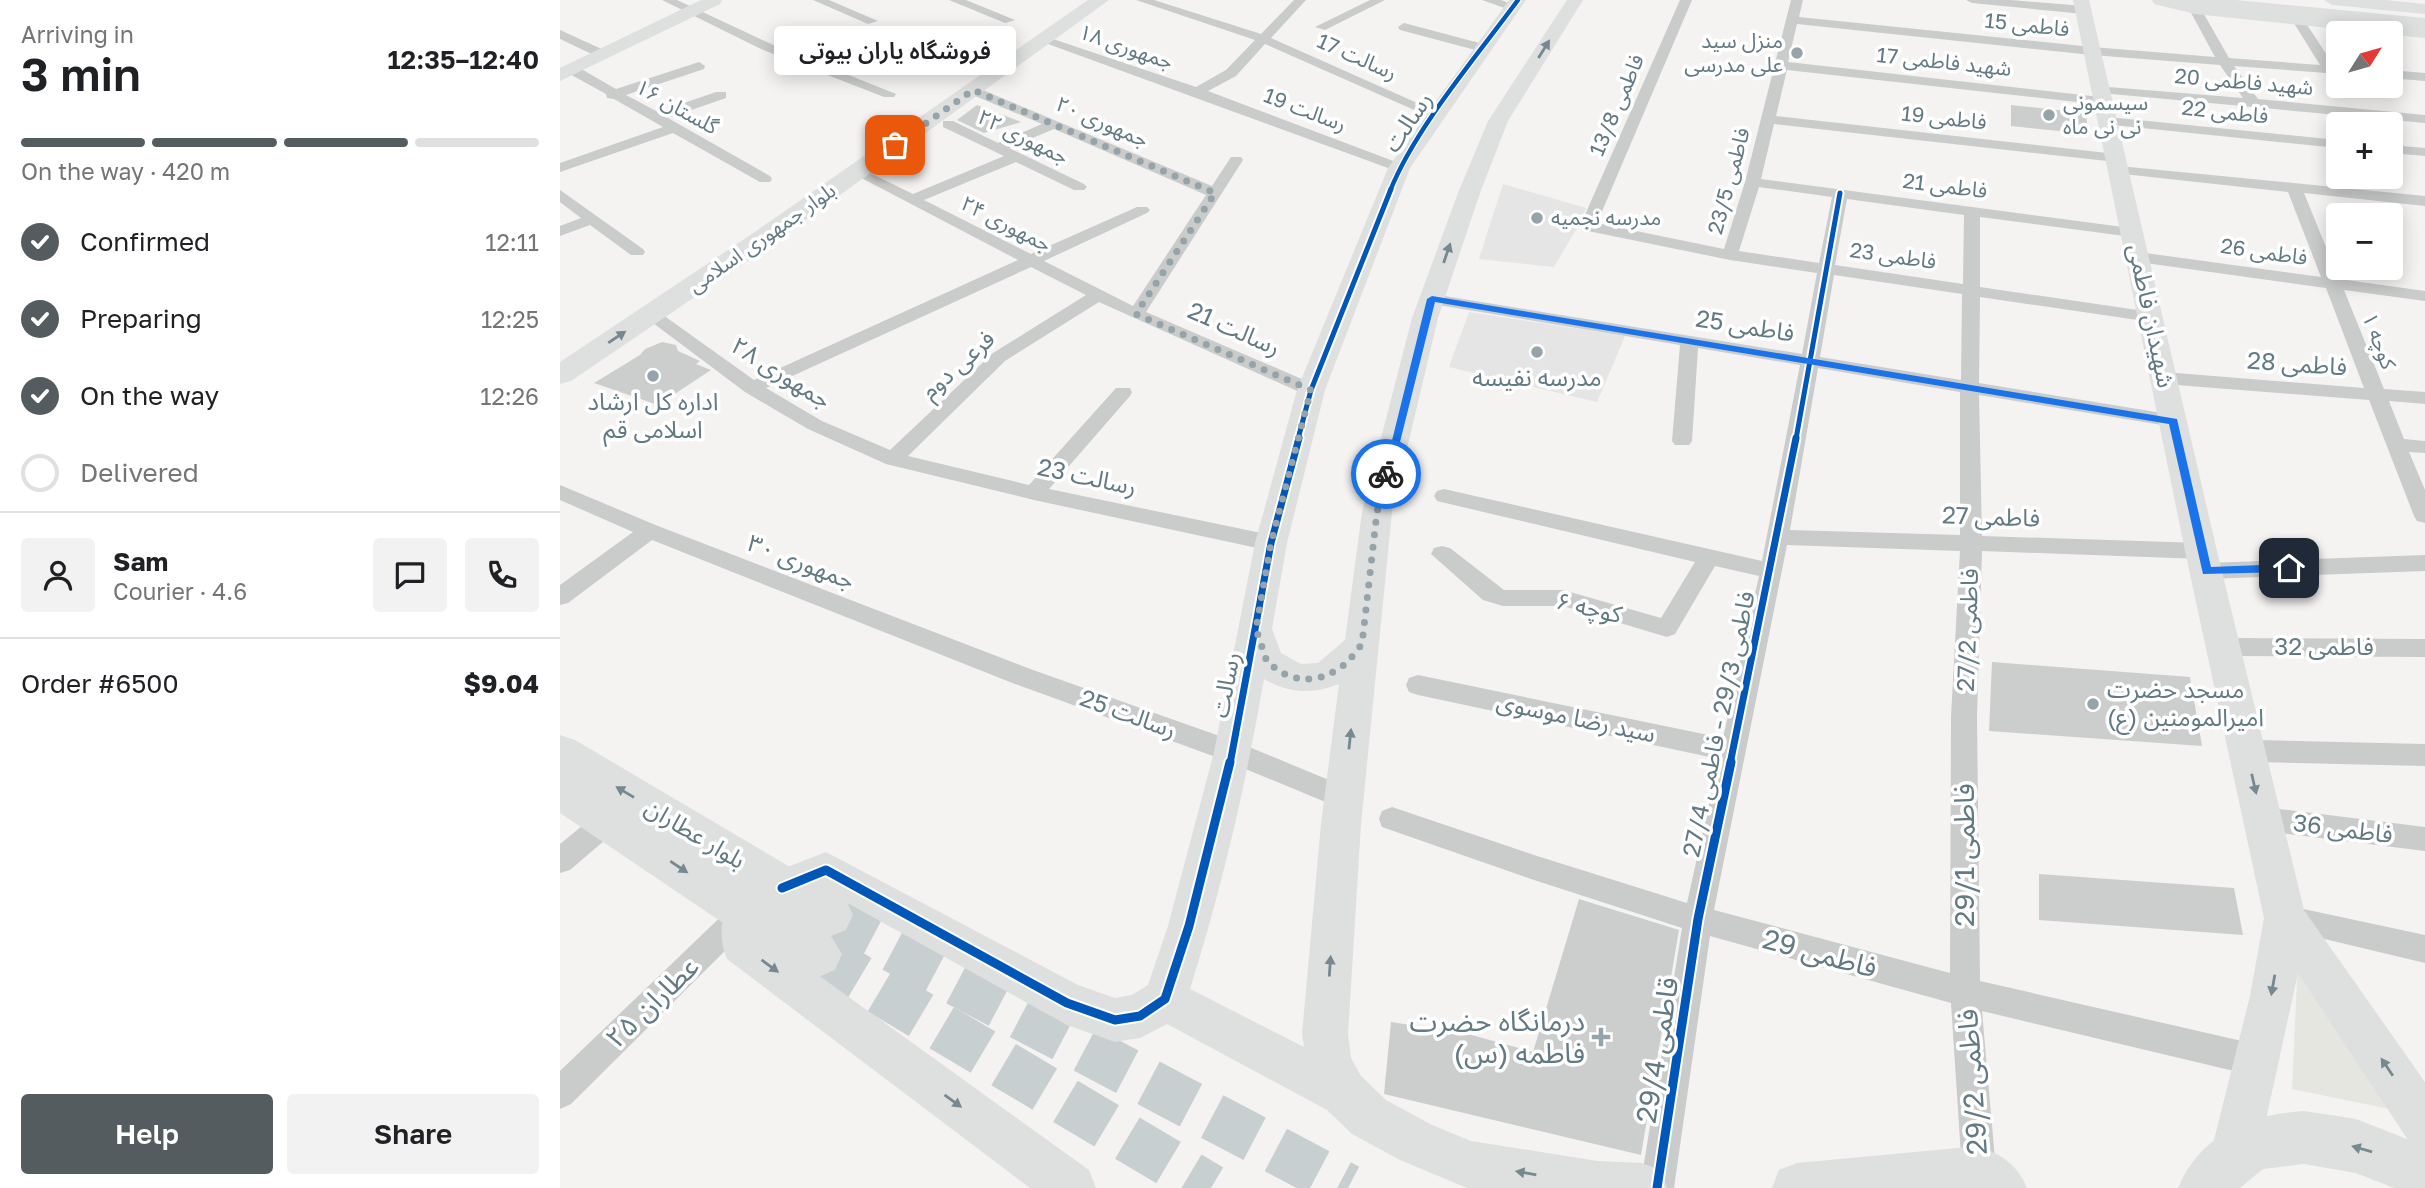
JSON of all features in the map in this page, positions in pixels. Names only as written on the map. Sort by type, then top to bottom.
[{"type":"main road","name":"بلوار جمهوری اسلامی","points":[[560,350],[1072,0]]},
{"type":"main road","name":"بلوار جمهوری اسلامی","points":[[560,375],[857,172],[1100,0]]},
{"type":"main road","points":[[2251,0],[2419,11]]},
{"type":"main road","points":[[2186,4],[2419,11]]},
{"type":"main road","name":"بلوار عطاران","points":[[560,752],[782,888],[824,934],[745,912],[609,820],[560,791]]},
{"type":"main road","points":[[2219,1172],[2275,1138],[2320,1138],[2369,1150],[2425,1175]]},
{"type":"street","points":[[668,0],[765,46],[889,94]]},
{"type":"street","points":[[565,72],[714,0]]},
{"type":"street","points":[[819,0],[872,21]]},
{"type":"street","points":[[955,0],[1009,20]]},
{"type":"street","name":"رسالت 17","points":[[1142,0],[1165,3],[1262,38],[1435,114]]},
{"type":"street","points":[[1197,92],[1231,74],[1300,0]]},
{"type":"street","points":[[1321,27],[1379,0]]},
{"type":"street","points":[[1343,1093],[1329,1062],[1325,1034],[1344,798],[1377,512],[1432,299],[1469,193],[1498,121],[1575,0]]},
{"type":"street","name":"فاطمی 13/8","points":[[1588,226],[1686,0]]},
{"type":"street","points":[[1767,119],[1797,0]]},
{"type":"street","points":[[1972,0],[2082,5]]},
{"type":"street","points":[[2160,0],[2298,20],[2425,33]]},
{"type":"street","points":[[2332,0],[2419,11]]},
{"type":"street","name":"رسالت","points":[[1165,999],[1189,926],[1233,752],[1271,543],[1311,390],[1399,168],[1483,48],[1507,2]]},
{"type":"street","points":[[2186,4],[2254,104]]},
{"type":"street","name":"شهیدان فاطمی","points":[[2082,5],[2285,918]]},
{"type":"street","name":"فاطمی 15","points":[[1791,20],[2092,51],[2143,74]]},
{"type":"street","points":[[2298,20],[2326,59]]},
{"type":"street","points":[[1404,27],[1483,48]]},
{"type":"street","points":[[560,34],[602,54]]},
{"type":"street","name":"جمهوری ۱۸","points":[[1043,40],[1197,92]]},
{"type":"street","points":[[2143,74],[2224,61],[2326,69]]},
{"type":"street","name":"شهید فاطمی 17","points":[[1780,65],[2104,104]]},
{"type":"street","points":[[612,94],[699,66]]},
{"type":"street","name":"گلستان ۱۶","points":[[565,72],[612,94],[765,179]]},
{"type":"street","name":"شهید فاطمی 20","points":[[2104,104],[2143,74],[2254,104],[2347,112]]},
{"type":"street","points":[[2403,76],[2424,78]]},
{"type":"street","name":"جمهوری ۲۰","points":[[973,90],[1215,193]]},
{"type":"street","name":"رسالت 19","points":[[1197,92],[1399,168]]},
{"type":"street","points":[[655,118],[721,95]]},
{"type":"street","name":"فاطمی 22","points":[[2104,104],[2326,142]]},
{"type":"street","name":"شهید فاطمی 20","points":[[2403,117],[2425,119]]},
{"type":"street","name":"فاطمی 19","points":[[1767,119],[2424,203]]},
{"type":"street","name":"فاطمی 23/5","points":[[1730,255],[1753,182],[1767,119]]},
{"type":"street","name":"جمهوری ۲۲","points":[[948,124],[1079,187]]},
{"type":"street","points":[[997,148],[1055,124]]},
{"type":"street","points":[[560,168],[674,128]]},
{"type":"street","points":[[2403,150],[2425,152]]},
{"type":"street","points":[[912,200],[1015,157]]},
{"type":"street","points":[[1136,314],[1236,160]]},
{"type":"street","name":"جمهوری ۲۴","points":[[857,172],[1136,314]]},
{"type":"street","name":"فاطمی 21","points":[[1753,182],[1972,211],[2135,244]]},
{"type":"street","name":"کوچه ۱","points":[[2294,187],[2425,516]]},
{"type":"street","name":"فاطمی 29/3 - فاطمی 27/4","points":[[1698,919],[1778,537],[1816,314],[1840,193]]},
{"type":"street","points":[[560,195],[637,251]]},
{"type":"street","points":[[752,388],[1142,210]]},
{"type":"street","name":"فاطمی 27/2","points":[[1964,717],[1971,543],[1969,460],[1972,211]]},
{"type":"street","points":[[560,231],[593,219]]},
{"type":"street","name":"فاطمی 23","points":[[1588,226],[1730,255],[2151,317]]},
{"type":"street","name":"فاطمی 26","points":[[2135,244],[2332,284],[2425,296]]},
{"type":"street","name":"فرعی دوم","points":[[893,459],[999,357],[1099,295]]},
{"type":"street","name":"فاطمی 25","points":[[1432,299],[2174,421]]},
{"type":"street","name":"جمهوری ۲۸","points":[[650,314],[752,388],[816,425],[893,459]]},
{"type":"street","name":"رسالت 21","points":[[1136,314],[1311,390]]},
{"type":"street","points":[[1682,441],[1689,341]]},
{"type":"street","name":"فاطمی 28","points":[[2164,378],[2425,398]]},
{"type":"street","points":[[1034,493],[1123,392]]},
{"type":"street","points":[[2395,444],[2425,446]]},
{"type":"street","name":"رسالت 23","points":[[893,459],[1034,493],[1271,543]]},
{"type":"street","name":"جمهوری ۳۰","points":[[560,492],[650,531],[1024,677]]},
{"type":"street","points":[[1444,496],[1770,571]]},
{"type":"street","points":[[560,597],[650,531]]},
{"type":"street","name":"فاطمی 27","points":[[1778,537],[1971,543],[2204,561],[2425,564]]},
{"type":"street","name":"کوچه ۶","points":[[1441,554],[1491,594],[1503,598],[1563,598],[1667,628],[1709,557]]},
{"type":"street","points":[[1256,629],[1267,662],[1282,673],[1302,680],[1327,676],[1347,663],[1362,644]]},
{"type":"street","name":"فاطمی 32","points":[[2224,647],[2425,648]]},
{"type":"street","name":"رسالت 25","points":[[1024,677],[1233,752],[1344,798]]},
{"type":"street","name":"سید رضا موسوی","points":[[1418,685],[1733,751]]},
{"type":"street","name":"فاطمی 29/1","points":[[1964,717],[1965,992]]},
{"type":"street","points":[[2245,747],[2257,751],[2425,755]]},
{"type":"street","name":"فاطمی 36","points":[[2261,816],[2279,821],[2425,839]]},
{"type":"street","name":"فاطمی 29","points":[[1392,819],[1508,861],[1698,919],[1965,992],[2255,1059]]},
{"type":"street","points":[[560,861],[609,820]]},
{"type":"street","points":[[782,888],[826,870],[1067,1003],[1115,1020],[1140,1016],[1165,999],[1343,1093],[1369,1117],[1417,1143],[1471,1165],[1598,1186],[1642,1188]]},
{"type":"street","points":[[745,912],[742,945],[1072,1188]]},
{"type":"street","name":"عطاران ۲۵","points":[[560,1093],[745,912]]},
{"type":"street","points":[[2285,918],[2425,949]]},
{"type":"street","points":[[2219,1172],[2272,996],[2285,918]]},
{"type":"street","points":[[2285,918],[2425,1123]]},
{"type":"street","name":"قاطمی 29/4","points":[[1657,1188],[1698,919]]},
{"type":"street","name":"فاطمی 29/2","points":[[1965,992],[1990,1180]]},
{"type":"street","points":[[1797,1188],[1990,1180]]},
{"type":"shaded area","name":"مدرسه نجمیه","points":[[1503,184],[1586,208],[1554,267],[1479,259]]},
{"type":"shaded area","name":"مدرسه نفیسه","points":[[1469,312],[1625,336],[1597,402],[1449,367]]},
{"type":"shaded area","points":[[2298,959],[2399,1111],[2292,1089]]},
{"type":"building","points":[[977,105],[1021,122],[984,133],[957,120]]},
{"type":"building","points":[[2011,105],[2086,113],[2088,134],[2011,126]]},
{"type":"building","name":"اداره کل ارشاد اسلامی قم","points":[[662,342],[676,345],[678,351],[700,361],[696,364],[711,370],[658,405],[594,383],[640,355],[645,349]]},
{"type":"building","name":"مسجد حضرت امیرالمومنین (ع)","points":[[1992,662],[2190,677],[2202,746],[1989,731]]},
{"type":"building","points":[[2039,874],[2234,888],[2243,935],[2039,920]]},
{"type":"building","name":"درمانگاه حضرت فاطمه (س)","points":[[1579,899],[1679,930],[1641,1155],[1384,1094],[1391,1022],[1468,1034],[1533,1052]]},
{"type":"tunnel","points":[[830,915],[1348,1188]]},
{"type":"tunnel","points":[[818,954],[1211,1188]]},
{"type":"cycle path","points":[[782,888],[826,870],[1067,1003],[1115,1020],[1140,1016],[1165,999],[1189,926],[1233,752],[1271,543],[1311,390],[1399,168],[1518,0]]},
{"type":"cycle path","points":[[1657,1188],[1698,919],[1778,537],[1840,193]]},
{"type":"way so far","points":[[895,145],[973,90],[1215,193],[1136,314],[1311,390],[1271,543],[1256,629],[1267,662],[1282,673],[1302,680],[1327,676],[1347,663],[1362,644],[1377,512],[1386,474]]},
{"type":"place","name":"منزل سید علی مدرسی","points":[[1797,53]]},
{"type":"place","name":"سیسمونی نی نی ماه","points":[[2049,115]]},
{"type":"place","name":"فروشگاه یاران بیوتی","points":[[895,145]]},
{"type":"place","name":"مدرسه نجمیه","points":[[1537,218]]},
{"type":"place","name":"مدرسه نفیسه","points":[[1537,352]]},
{"type":"place","name":"اداره کل ارشاد اسلامی قم","points":[[653,376]]},
{"type":"place","name":"مسجد حضرت امیرالمومنین (ع)","points":[[2093,704]]},
{"type":"place","name":"درمانگاه حضرت فاطمه (س)","points":[[1601,1037]]},
{"type":"route","points":[[1386,474],[1432,299],[2174,421],[2207,571],[2289,568]]}]
